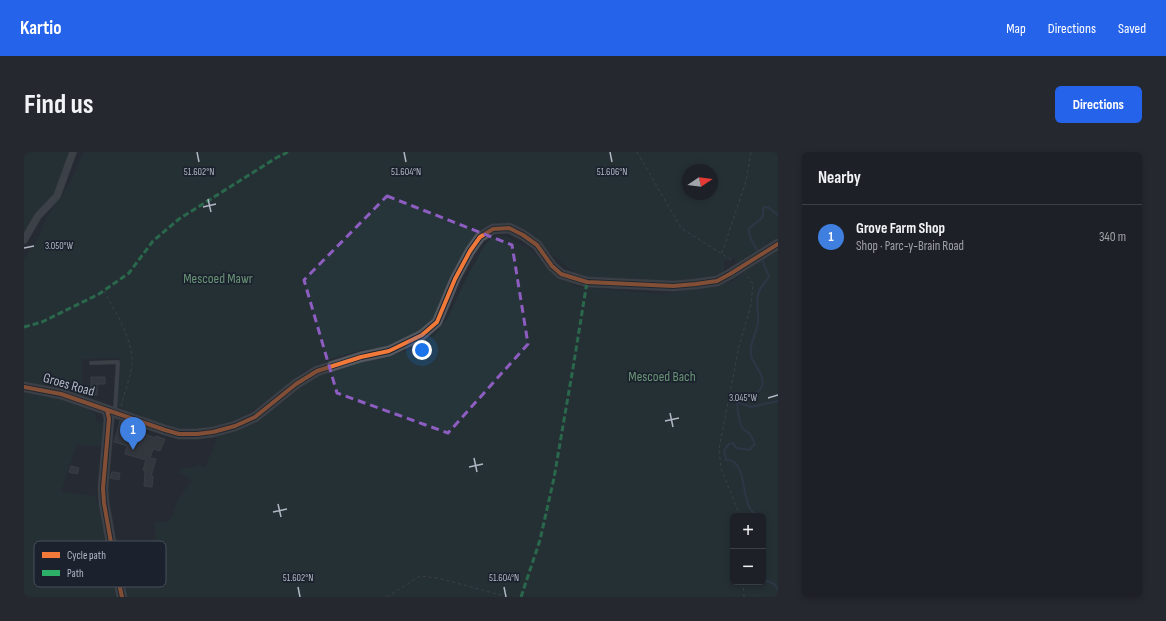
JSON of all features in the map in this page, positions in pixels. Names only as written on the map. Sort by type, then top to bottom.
[{"type":"street","points":[[24,240],[38,216],[57,196],[73,152]]},
{"type":"street","name":"Groes Road","points":[[24,387],[61,394],[179,434],[213,432],[235,426],[256,417],[296,384],[317,371],[361,357],[389,351],[422,335],[437,322],[455,279],[470,251],[480,237],[493,229],[509,228],[523,235],[537,245],[552,266],[562,274],[587,282],[673,286],[717,281],[778,244]]},
{"type":"street","points":[[111,541],[104,503],[104,488],[109,420],[113,412]]},
{"type":"street","points":[[120,587],[122,597]]},
{"type":"lane","points":[[91,363],[118,362],[113,412]]},
{"type":"path","points":[[638,152],[681,228],[742,267],[753,284],[751,305],[739,346],[719,448],[721,469],[739,513]]},
{"type":"path","points":[[721,253],[746,181],[751,152]]},
{"type":"path","points":[[104,291],[117,314],[128,339],[132,364],[130,376],[113,412]]},
{"type":"path","points":[[387,597],[420,576],[438,578],[508,597]]},
{"type":"path","points":[[744,585],[744,597]]},
{"type":"highlighted area","points":[[387,196],[512,245],[528,344],[448,433],[337,393],[304,280]]},
{"type":"green space","points":[[24,152],[73,152],[57,196],[24,240]]},
{"type":"green space","name":"Mescoed Mawr","points":[[84,152],[778,152],[778,237],[738,262],[734,258],[724,262],[724,273],[718,277],[664,283],[582,277],[568,268],[538,242],[490,228],[438,313],[428,326],[416,335],[393,346],[362,350],[330,359],[304,371],[265,402],[242,417],[227,423],[200,429],[181,431],[117,406],[120,357],[82,359],[82,383],[80,396],[62,388],[24,382],[24,260],[41,233],[46,218],[70,183]]},
{"type":"green space","name":"Mescoed Bach","points":[[499,237],[507,237],[529,249],[561,277],[577,287],[660,294],[719,286],[732,281],[778,249],[778,597],[126,597],[124,587],[166,587],[166,541],[153,541],[156,537],[154,522],[169,522],[179,499],[192,480],[179,472],[182,468],[199,465],[205,467],[216,442],[216,435],[275,405],[309,380],[323,373],[417,347],[435,334],[448,317],[484,246],[491,238]]},
{"type":"green space","points":[[24,392],[52,396],[73,403],[95,413],[96,422],[104,423],[105,432],[104,448],[91,445],[85,446],[77,443],[61,492],[96,496],[96,502],[101,504],[108,541],[34,541],[34,587],[117,587],[119,597],[24,597]]},
{"type":"building","points":[[91,377],[105,377],[105,384],[97,384],[97,395],[91,395]]},
{"type":"building","points":[[120,421],[132,425],[132,428],[145,431],[145,434],[155,438],[156,436],[165,439],[160,451],[153,449],[150,458],[156,459],[151,476],[153,476],[152,487],[144,486],[145,471],[143,470],[146,460],[125,454],[127,446],[114,442]]},
{"type":"building","points":[[71,466],[79,468],[77,474],[69,472]]},
{"type":"building","points":[[112,472],[120,473],[119,480],[110,478]]},
{"type":"waterway","points":[[758,252],[750,237],[749,228],[761,219],[763,209],[765,207],[769,208],[778,215]]},
{"type":"waterway","points":[[754,513],[748,505],[741,472],[732,461],[726,460],[724,450],[729,444],[733,443],[736,448],[749,450],[755,444],[750,434],[742,428],[738,414],[737,402],[738,399],[752,395],[758,391],[763,382],[761,374],[751,355],[752,342],[758,322],[758,295],[769,277],[761,257]]},
{"type":"waterway","points":[[737,402],[751,407],[778,401]]},
{"type":"waterway","points":[[766,580],[774,584],[778,589]]},
{"type":"marked path","points":[[24,327],[42,322],[99,294],[129,273],[153,241],[179,219],[288,152]]},
{"type":"marked path","points":[[521,597],[540,540],[554,478],[587,282]]},
{"type":"cycle path","points":[[24,387],[61,394],[179,434],[213,432],[235,426],[255,417],[296,384],[317,371],[361,357],[389,351],[422,335],[437,322],[455,279],[470,251],[480,237],[493,229],[509,228],[523,235],[537,245],[552,266],[561,274],[587,282],[673,286],[717,281],[778,244]]},
{"type":"cycle path","points":[[107,410],[109,419],[103,488],[111,541]]},
{"type":"cycle path","points":[[120,587],[122,597]]},
{"type":"place","name":"Grove Farm Shop","points":[[133,450]]}]
